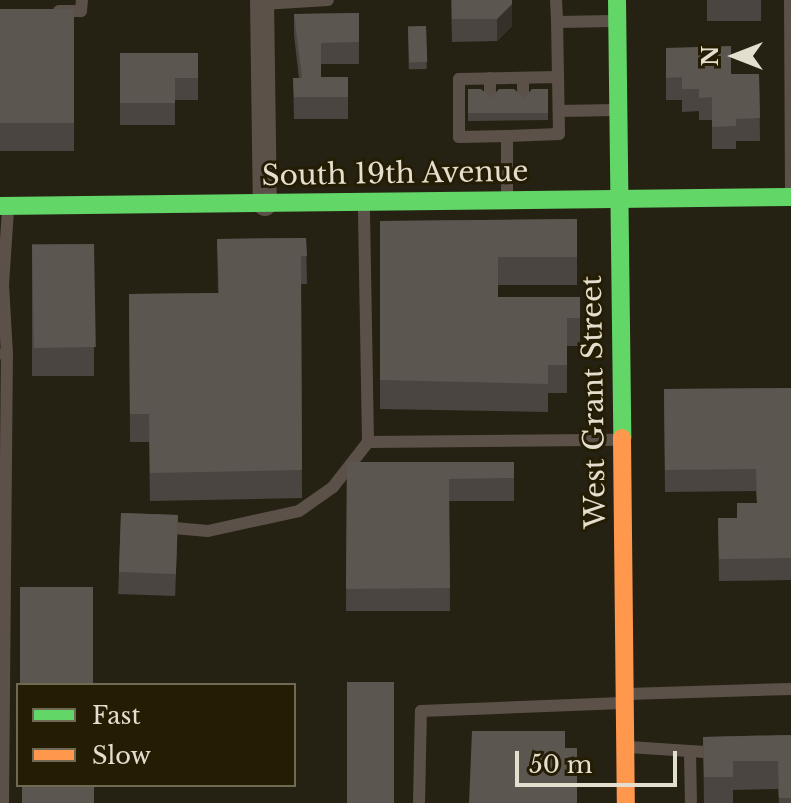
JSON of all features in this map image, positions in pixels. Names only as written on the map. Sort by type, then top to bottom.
[{"type":"main road","name":"West Grant Street","points":[[617,0],[626,803]]},
{"type":"main road","name":"South 19th Avenue","points":[[4,206],[791,197]]},
{"type":"street","points":[[262,2],[265,204]]},
{"type":"lane","points":[[41,12],[81,11],[82,0]]},
{"type":"lane","points":[[262,2],[328,0]]},
{"type":"lane","points":[[556,0],[559,111],[559,134],[459,137],[459,79],[558,77]]},
{"type":"lane","points":[[790,0],[791,197]]},
{"type":"lane","points":[[557,22],[617,21]]},
{"type":"lane","points":[[490,78],[490,97]]},
{"type":"lane","points":[[523,78],[523,97]]},
{"type":"lane","points":[[559,111],[619,110]]},
{"type":"lane","points":[[490,120],[490,136]]},
{"type":"lane","points":[[522,135],[523,120]]},
{"type":"lane","points":[[507,136],[507,199]]},
{"type":"lane","points":[[149,526],[208,531],[299,511],[333,487],[368,442],[364,202]]},
{"type":"lane","points":[[3,803],[4,206]]},
{"type":"lane","points":[[368,442],[622,440]]},
{"type":"lane","points":[[419,803],[421,711],[791,689]]},
{"type":"lane","points":[[625,747],[686,748],[690,753],[691,803]]},
{"type":"lane","points":[[690,753],[733,752]]},
{"type":"building","points":[[452,0],[512,0],[512,4],[497,19],[452,19]]},
{"type":"building","points":[[0,9],[74,9],[74,123],[0,123]]},
{"type":"building","points":[[359,13],[359,42],[321,43],[321,77],[348,77],[348,97],[294,97],[293,78],[302,78],[294,14]]},
{"type":"building","points":[[426,26],[427,62],[409,63],[408,27]]},
{"type":"building","points":[[731,46],[731,74],[759,74],[760,118],[736,119],[736,126],[712,127],[712,97],[699,98],[699,89],[682,89],[682,77],[666,78],[666,48]]},
{"type":"building","points":[[120,53],[198,53],[198,78],[175,78],[175,103],[120,103]]},
{"type":"building","points":[[468,89],[481,89],[491,98],[499,89],[514,89],[524,98],[532,89],[548,89],[548,113],[468,113]]},
{"type":"building","points":[[577,219],[577,257],[498,257],[498,297],[580,297],[580,318],[567,318],[567,365],[548,365],[548,384],[380,380],[380,221]]},
{"type":"building","points":[[306,238],[307,256],[301,256],[302,470],[150,473],[149,414],[130,414],[129,294],[219,293],[217,239]]},
{"type":"building","points":[[94,244],[96,347],[34,348],[32,245]]},
{"type":"building","points":[[791,388],[791,558],[719,559],[718,518],[737,518],[737,503],[757,503],[756,469],[665,470],[664,389]]},
{"type":"building","points":[[347,462],[514,462],[514,478],[449,479],[450,588],[346,589]]},
{"type":"building","points":[[121,513],[178,515],[176,574],[119,572]]},
{"type":"building","points":[[20,587],[93,587],[93,683],[20,683]]},
{"type":"building","points":[[347,682],[394,682],[394,803],[347,803]]},
{"type":"building","points":[[472,731],[565,731],[565,748],[577,748],[577,803],[469,803]]},
{"type":"building","points":[[791,735],[791,798],[779,798],[778,761],[733,761],[733,777],[704,777],[703,737]]},
{"type":"building","points":[[22,787],[94,787],[94,803],[22,803]]},
{"type":"traffic: fast","points":[[617,0],[622,438]]},
{"type":"traffic: fast","points":[[0,206],[791,197]]},
{"type":"traffic: slow","points":[[622,438],[626,803]]}]
